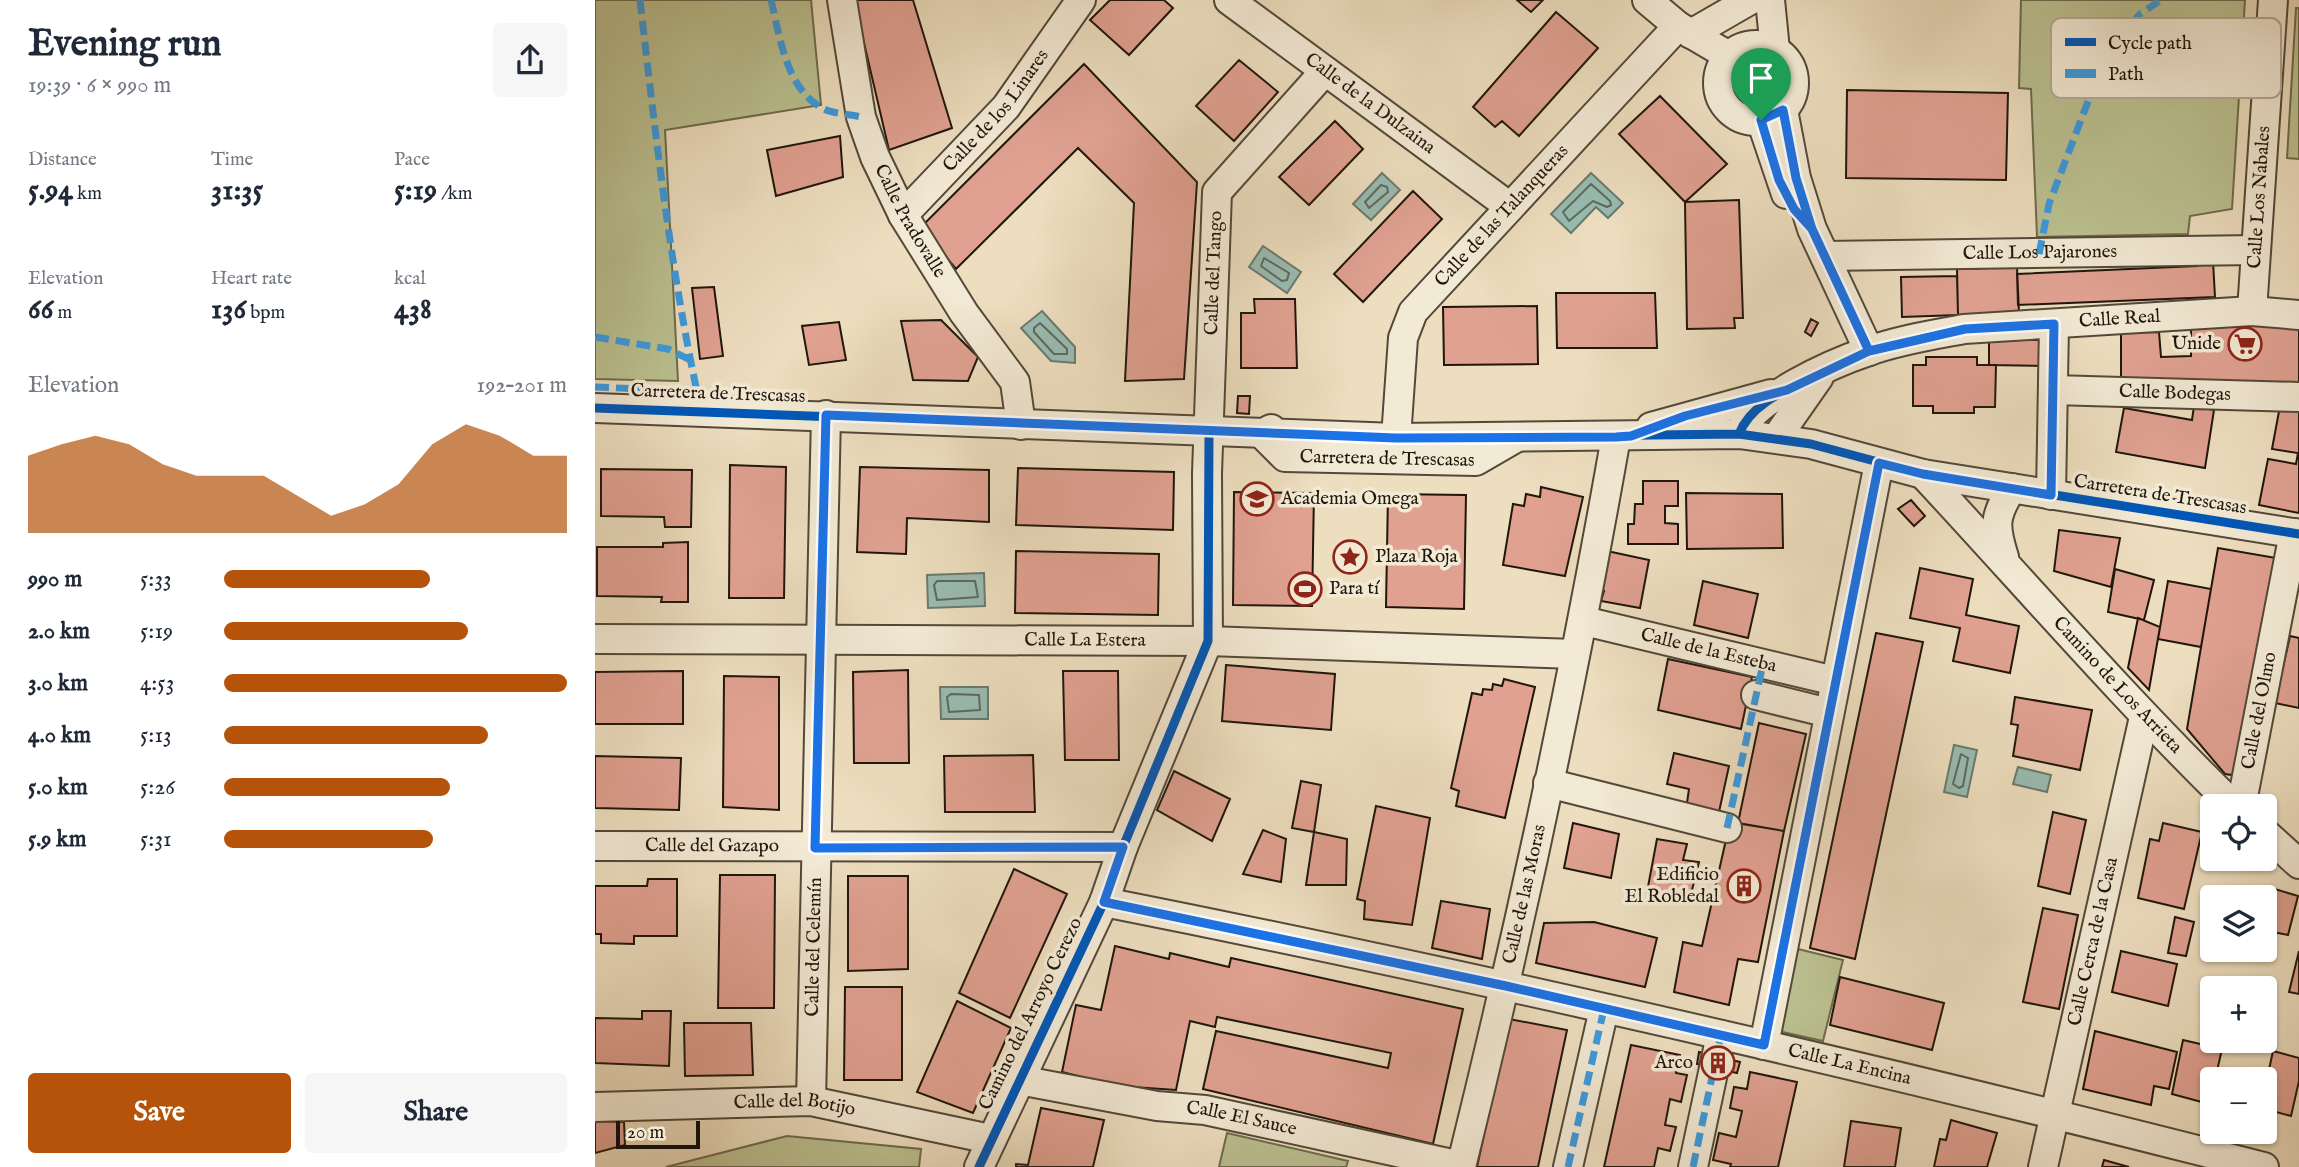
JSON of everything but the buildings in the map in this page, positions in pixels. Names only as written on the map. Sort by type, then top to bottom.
[{"type":"street","name":"Calle Pradovalle","points":[[842,0],[866,134],[903,215],[964,313],[1015,382],[1021,425]]},
{"type":"street","name":"Calle de los Linares","points":[[903,215],[1006,107],[1081,0]]},
{"type":"street","name":"Calle de la Dulzaina","points":[[1229,0],[1510,207]]},
{"type":"street","points":[[1647,0],[1685,30],[1682,44],[1704,66],[1744,56],[1789,64],[1793,73],[1793,93],[1772,115],[1745,118],[1725,105],[1719,90],[1744,56],[1770,0]]},
{"type":"street","points":[[1744,56],[1751,0]]},
{"type":"street","name":"Calle de las Talanqueras","points":[[1397,430],[1407,324],[1413,312],[1510,207],[1685,30],[1751,0]]},
{"type":"street","name":"Calle Los Nabales","points":[[2272,18],[2273,0]]},
{"type":"street","name":"Calle del Tango","points":[[1209,432],[1217,192],[1325,71]]},
{"type":"street","name":"Calle Los Nabales","points":[[2252,311],[2266,98]]},
{"type":"street","points":[[1772,115],[1779,180],[1794,209],[1812,229],[1869,351]]},
{"type":"street","name":"Calle Los Pajarones","points":[[1825,256],[2256,250]]},
{"type":"street","name":"Calle Real","points":[[1739,434],[1745,420],[1755,410],[1869,351],[1965,329],[2252,311],[2299,315]]},
{"type":"street","points":[[2051,495],[2054,324]]},
{"type":"street","points":[[1806,385],[1819,433],[1834,450]]},
{"type":"street","name":"Calle Real","points":[[1623,437],[1677,418],[1806,385]]},
{"type":"street","name":"Calle Real","points":[[1777,438],[1806,385]]},
{"type":"street","name":"Calle Bodegas","points":[[2053,390],[2299,397]]},
{"type":"street","name":"Carretera de Trescasas","points":[[595,408],[1262,434],[1296,417],[1441,438],[1739,434],[1777,438],[1834,450],[1923,474],[2297,534]]},
{"type":"street","name":"Calle del Celemín","points":[[811,1101],[826,415]]},
{"type":"street","name":"Camino del Arroyo Cerezo","points":[[979,1167],[1104,902],[1123,847],[1208,641],[1209,432]]},
{"type":"street","name":"Carretera de Trescasas","points":[[1262,434],[1285,457],[1462,461],[1475,461],[1516,438]]},
{"type":"street","name":"Calle de las Moras","points":[[1461,1167],[1506,986],[1623,437]]},
{"type":"street","points":[[1764,1045],[1879,463]]},
{"type":"street","name":"Camino de Los Arrieta","points":[[1923,474],[2005,559],[2144,717],[2222,794]]},
{"type":"street","name":"Camino de Los Arrieta","points":[[2005,559],[1997,520],[1998,511],[2012,488]]},
{"type":"street","name":"Calle del Olmo","points":[[2244,794],[2297,534]]},
{"type":"street","name":"Calle de la Esteba","points":[[1584,621],[1835,681]]},
{"type":"street","name":"Calle La Estera","points":[[595,639],[1208,641],[1575,654]]},
{"type":"street","points":[[1756,695],[1829,713]]},
{"type":"street","name":"Calle Cerca de la Casa","points":[[2043,1167],[2144,717]]},
{"type":"street","points":[[1548,783],[1727,828]]},
{"type":"street","points":[[2277,844],[2299,864]]},
{"type":"street","name":"Calle del Gazapo","points":[[595,846],[1123,847]]},
{"type":"street","name":"Calle La Encina","points":[[1104,902],[1506,986],[1721,1035],[2265,1167]]},
{"type":"street","points":[[1568,1167],[1604,1009]]},
{"type":"street","points":[[1693,1167],[1721,1035]]},
{"type":"street","name":"Calle El Sauce","points":[[1019,1080],[1157,1106],[1205,1110],[1461,1167]]},
{"type":"street","name":"Calle del Botijo","points":[[595,1107],[811,1101],[990,1139]]},
{"type":"green space","points":[[595,0],[811,0],[821,105],[665,130],[678,381],[595,379]]},
{"type":"green space","points":[[2021,0],[2245,0],[2244,18],[2051,18],[2051,98],[2239,98],[2232,209],[2190,216],[2188,234],[2037,237],[2031,89],[2019,88]]},
{"type":"green space","points":[[2296,8],[2299,8],[2299,159],[2287,158]]},
{"type":"green space","points":[[1798,949],[1843,960],[1823,1041],[1778,1031]]},
{"type":"green space","points":[[1227,1133],[1348,1161],[1346,1167],[1219,1167]]},
{"type":"green space","points":[[787,1136],[921,1149],[919,1167],[666,1167]]},
{"type":"water","points":[[1382,173],[1400,190],[1371,220],[1353,204]]},
{"type":"water","points":[[1591,173],[1623,203],[1608,218],[1596,207],[1571,233],[1551,214]]},
{"type":"water","points":[[1263,246],[1301,272],[1287,293],[1249,267]]},
{"type":"water","points":[[1042,311],[1075,347],[1075,363],[1051,361],[1021,328]]},
{"type":"water","points":[[984,573],[985,606],[928,608],[927,575]]},
{"type":"water","points":[[940,687],[988,687],[988,719],[941,719]]},
{"type":"water","points":[[1954,745],[1977,750],[1967,797],[1944,792]]},
{"type":"water","points":[[2018,767],[2051,775],[2047,792],[2013,784]]},
{"type":"marked path","points":[[640,0],[670,243],[696,387]]},
{"type":"marked path","points":[[771,0],[787,61],[801,89],[824,109],[861,117]]},
{"type":"marked path","points":[[2136,18],[2161,0]]},
{"type":"marked path","points":[[2039,254],[2049,204],[2089,98]]},
{"type":"marked path","points":[[595,337],[668,349],[690,360]]},
{"type":"marked path","points":[[595,387],[691,391]]},
{"type":"marked path","points":[[1727,828],[1763,664]]},
{"type":"marked path","points":[[1568,1167],[1604,1009]]},
{"type":"marked path","points":[[1693,1167],[1721,1035]]},
{"type":"cycle path","points":[[1739,434],[1745,423],[1763,404],[1821,373]]},
{"type":"cycle path","points":[[1639,433],[1685,416],[1787,390]]},
{"type":"cycle path","points":[[595,408],[1396,438],[1739,434],[1811,444],[1923,474],[2299,534]]},
{"type":"cycle path","points":[[979,1167],[1104,902],[1123,847],[1208,641],[1209,432]]},
{"type":"place","name":"Unide","points":[[2245,344]]},
{"type":"place","name":"Academia Omega","points":[[1257,499]]},
{"type":"place","name":"Plaza Roja","points":[[1350,557]]},
{"type":"place","name":"Para tí","points":[[1305,589]]},
{"type":"place","name":"Edificio El Robledal","points":[[1744,886]]},
{"type":"place","name":"Arco","points":[[1718,1063]]},
{"type":"route","points":[[1761,120],[1779,180],[1794,209],[1812,229],[1853,317],[1869,351],[1787,390],[1685,416],[1631,436],[1616,437],[1396,438],[1021,425],[826,415],[815,848],[1123,847],[1104,902],[1506,986],[1764,1045],[1879,463],[1923,474],[2051,495],[2054,324],[1965,329],[1869,351],[1812,229],[1796,178],[1783,110],[1761,120]]}]
